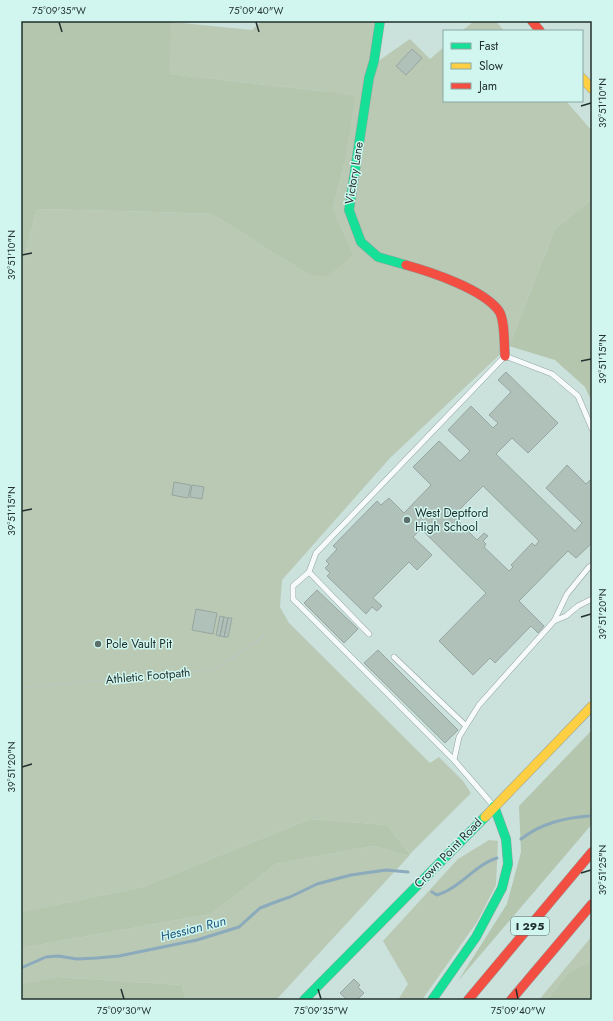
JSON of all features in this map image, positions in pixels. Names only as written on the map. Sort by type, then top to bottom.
[{"type":"main road","name":"Victory Lane","points":[[380,21],[374,61],[369,78],[349,210],[361,242],[378,256],[422,269],[476,291],[486,298],[499,311],[502,319],[505,356]]},
{"type":"main road","points":[[532,21],[539,30]]},
{"type":"main road","points":[[583,79],[592,89]]},
{"type":"main road","name":"Crown Point Road","points":[[304,1000],[395,909],[592,706]]},
{"type":"main road","points":[[432,1000],[476,937],[502,888],[508,864],[506,839],[494,806]]},
{"type":"main road","name":"I 295","points":[[468,1000],[592,852]]},
{"type":"main road","name":"I 295","points":[[511,1000],[592,904]]},
{"type":"lane","points":[[494,806],[454,760],[293,599],[292,586],[309,572],[316,552],[505,356],[552,374],[578,396],[592,429]]},
{"type":"lane","points":[[454,760],[459,737],[479,705],[554,621],[567,594],[592,565]]},
{"type":"lane","points":[[309,572],[369,634]]},
{"type":"lane","points":[[554,621],[566,616],[578,606],[592,600]]},
{"type":"lane","points":[[394,657],[466,726]]},
{"type":"path","name":"Athletic Footpath","points":[[21,688],[216,669],[265,635]]},
{"type":"green space","points":[[21,21],[172,22],[169,74],[355,96],[344,165],[333,208],[353,254],[327,276],[309,275],[212,214],[37,209],[21,270]]},
{"type":"green space","points":[[262,21],[376,21],[374,64],[410,39],[430,59],[443,48],[443,102],[567,102],[592,131],[592,199],[555,229],[509,346],[390,458],[282,580],[280,607],[289,623],[430,763],[439,757],[463,781],[471,793],[410,854],[387,825],[310,819],[142,887],[21,912],[21,270],[37,209],[212,214],[309,275],[353,254],[333,208],[344,165],[329,92],[168,74],[172,22],[252,30]]},
{"type":"green space","points":[[474,21],[496,21],[503,30],[463,30]]},
{"type":"green space","points":[[592,199],[592,402],[585,387],[555,360],[509,346],[555,229]]},
{"type":"green space","points":[[592,730],[592,824],[458,981],[507,904],[521,852],[519,806]]},
{"type":"green space","points":[[310,819],[387,825],[410,854],[409,856],[373,846],[276,864],[211,914],[21,948],[21,912],[142,887]]},
{"type":"green space","points":[[489,840],[498,841],[496,885],[477,922],[422,1000],[398,1000],[408,984],[383,941],[458,859]]},
{"type":"green space","points":[[373,846],[409,856],[276,1000],[186,1000],[182,985],[56,977],[21,984],[21,948],[211,914],[276,864]]},
{"type":"green space","points":[[592,936],[592,960],[567,974],[547,1000],[539,1000]]},
{"type":"green space","points":[[592,960],[592,1000],[547,1000],[567,974]]},
{"type":"green space","points":[[56,977],[182,985],[186,1000],[21,1000],[21,984]]},
{"type":"building","points":[[412,49],[422,58],[406,75],[396,66]]},
{"type":"building","name":"West Deptford High School","points":[[506,372],[558,423],[528,453],[512,438],[496,454],[575,531],[582,523],[546,488],[567,465],[586,484],[590,480],[592,482],[592,543],[576,558],[568,551],[519,601],[544,626],[538,633],[531,626],[495,663],[490,658],[473,675],[439,641],[486,593],[421,529],[413,537],[432,555],[417,570],[409,562],[373,598],[382,606],[377,611],[372,607],[366,614],[327,576],[330,573],[325,568],[329,564],[326,561],[337,549],[333,546],[377,501],[381,505],[389,498],[404,513],[431,485],[413,467],[439,441],[460,461],[470,451],[448,430],[471,406],[493,428],[498,423],[489,415],[511,392],[498,380]],"holes":[[[483,486],[539,541],[535,546],[532,543],[511,565],[513,567],[509,571],[484,547],[486,544],[483,541],[488,536],[484,533],[477,540],[453,516]]]},
{"type":"building","points":[[174,482],[191,485],[188,498],[172,495]]},
{"type":"building","points":[[192,485],[204,487],[202,499],[190,497]]},
{"type":"building","points":[[317,590],[358,629],[344,643],[304,603]]},
{"type":"building","points":[[196,609],[217,613],[213,634],[192,630]]},
{"type":"building","points":[[220,616],[224,617],[220,636],[216,635]]},
{"type":"building","points":[[224,617],[228,618],[224,637],[220,636]]},
{"type":"building","points":[[228,618],[232,618],[228,637],[224,637]]},
{"type":"building","points":[[378,650],[458,730],[445,743],[364,663]]},
{"type":"building","points":[[354,979],[360,985],[358,987],[364,993],[357,1000],[347,1000],[340,993]]},
{"type":"waterway","name":"Hessian Run","points":[[521,839],[545,825],[571,818],[589,816]]},
{"type":"waterway","name":"Hessian Run","points":[[432,892],[437,895],[453,888],[482,865],[497,858]]},
{"type":"waterway","name":"Hessian Run","points":[[21,968],[46,957],[58,956],[77,959],[119,956],[197,940],[239,927],[260,908],[290,897],[317,884],[351,875],[386,870],[408,872]]},
{"type":"traffic: fast","points":[[380,21],[374,61],[369,78],[349,210],[361,242],[378,257],[406,265]]},
{"type":"traffic: fast","points":[[432,1000],[476,937],[502,888],[508,864],[506,839],[494,806]]},
{"type":"traffic: fast","points":[[304,1000],[485,817]]},
{"type":"traffic: slow","points":[[583,79],[592,89]]},
{"type":"traffic: slow","points":[[485,817],[592,706]]},
{"type":"traffic: jam","points":[[532,21],[539,30]]},
{"type":"traffic: jam","points":[[406,265],[456,282],[491,303],[501,315],[504,332],[505,356]]},
{"type":"traffic: jam","points":[[468,1000],[592,852]]},
{"type":"traffic: jam","points":[[511,1000],[592,904]]},
{"type":"place","name":"West Deptford High School","points":[[407,520]]},
{"type":"place","name":"Pole Vault Pit","points":[[98,644]]}]
